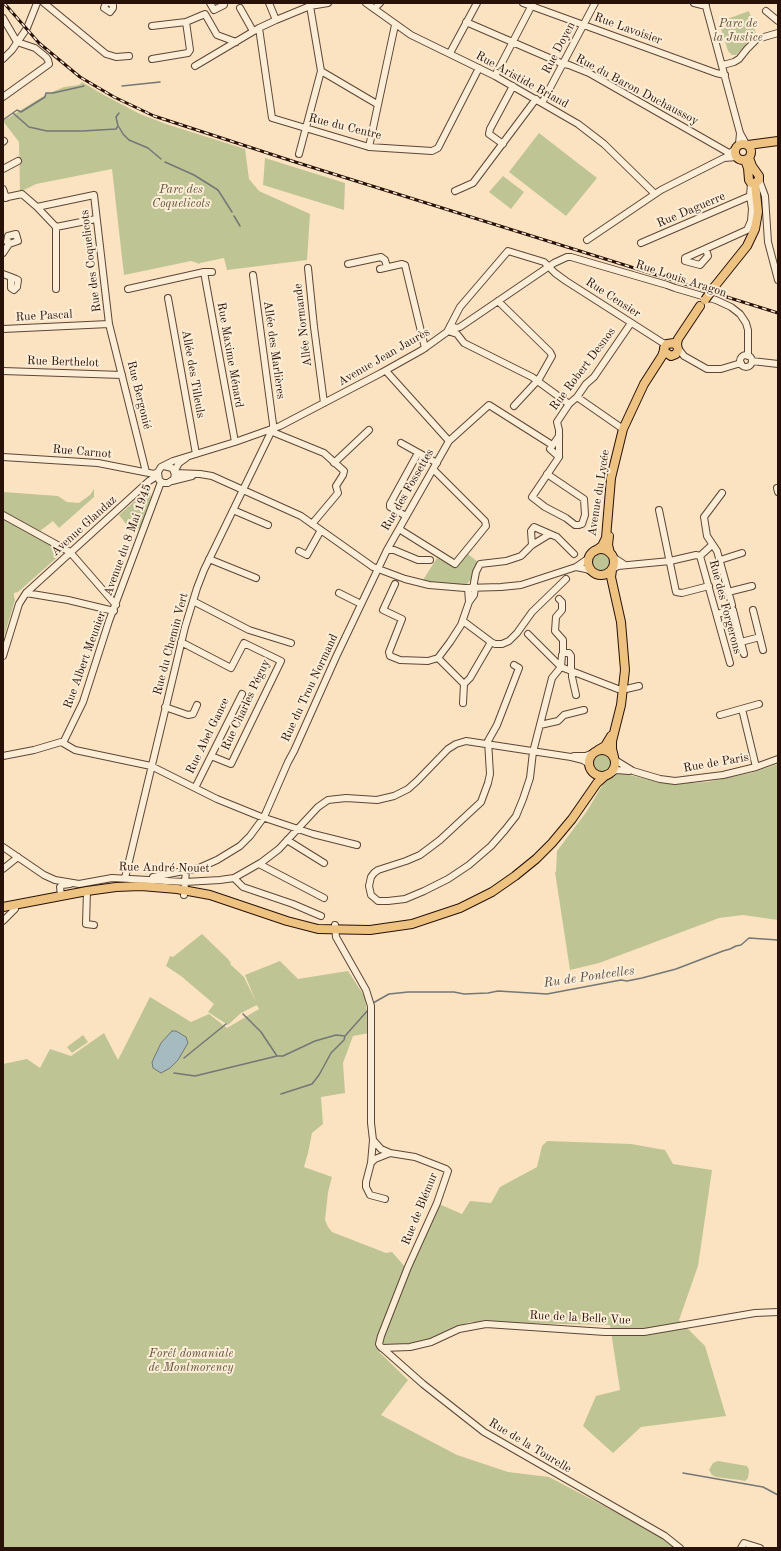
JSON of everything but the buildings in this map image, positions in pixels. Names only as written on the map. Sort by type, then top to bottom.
[{"type":"main road","points":[[742,151],[766,143],[778,141]]},
{"type":"main road","name":"Avenue du Lycée","points":[[612,555],[608,544],[612,494],[624,437],[632,416],[647,384],[715,286],[747,246],[755,229],[758,212],[755,182],[748,178],[748,170],[742,151]]},
{"type":"main road","name":"Avenue du Lycée","points":[[596,551],[602,546],[606,538],[611,478],[623,429],[641,389],[662,356],[671,349]]},
{"type":"main road","points":[[3,907],[98,889],[155,892],[185,889],[238,904],[301,925],[382,929],[412,924],[432,918],[454,911],[477,900],[503,885],[544,852],[576,814],[589,792],[597,782],[608,775],[615,768],[612,742],[619,714],[622,690],[623,645],[621,622],[615,594],[611,577],[614,565],[612,555],[602,549],[596,551],[589,558],[588,564],[597,574],[608,580],[615,594]]},
{"type":"main road","points":[[597,574],[606,574],[612,569]]},
{"type":"main road","points":[[589,792],[593,777],[589,760],[596,752],[605,746],[610,738],[622,690]]},
{"type":"main road","points":[[596,752],[605,750],[612,754],[615,758]]},
{"type":"main road","points":[[591,768],[599,776],[608,775]]},
{"type":"street","points":[[3,59],[30,23],[37,3]]},
{"type":"street","points":[[44,3],[106,54],[116,57],[128,56]]},
{"type":"street","points":[[106,3],[104,8],[110,12],[113,8],[112,4]]},
{"type":"street","points":[[210,3],[214,10],[224,5],[224,3]]},
{"type":"street","points":[[269,3],[276,20]]},
{"type":"street","points":[[195,66],[276,20],[310,6],[328,3]]},
{"type":"street","name":"Rue Aristide Briand","points":[[366,3],[411,35],[495,76],[578,124],[604,144],[655,194]]},
{"type":"street","points":[[374,9],[380,3]]},
{"type":"street","points":[[450,53],[477,3]]},
{"type":"street","name":"Rue Lavoisier","points":[[523,3],[533,5],[584,25],[725,75]]},
{"type":"street","name":"Rue Doyen","points":[[542,103],[596,3]]},
{"type":"street","points":[[587,240],[655,194],[724,158],[742,151],[740,133],[723,65],[705,5],[694,3]]},
{"type":"street","points":[[495,76],[533,5]]},
{"type":"street","points":[[299,154],[321,71],[310,6]]},
{"type":"street","points":[[240,8],[256,30]]},
{"type":"street","points":[[766,10],[778,21]]},
{"type":"street","points":[[152,26],[186,22],[205,14],[217,35],[236,42]]},
{"type":"street","points":[[3,18],[17,42],[35,48],[46,57],[49,64],[3,97]]},
{"type":"street","points":[[152,59],[188,53],[190,50],[186,22]]},
{"type":"street","name":"Rue du Baron Duchaussoy","points":[[466,22],[564,64],[589,73],[742,151]]},
{"type":"street","points":[[369,147],[395,25]]},
{"type":"street","name":"Rue du Centre","points":[[256,30],[272,118],[369,147],[432,151],[438,148],[479,68]]},
{"type":"street","points":[[723,65],[739,59],[757,39],[778,33]]},
{"type":"street","points":[[321,71],[378,104]]},
{"type":"street","points":[[503,144],[489,134],[490,129],[513,86]]},
{"type":"street","points":[[455,191],[473,183],[536,99]]},
{"type":"street","points":[[3,169],[18,161]]},
{"type":"street","points":[[706,249],[747,230],[752,215],[750,196],[755,182]]},
{"type":"street","points":[[755,182],[764,196],[768,242],[778,280]]},
{"type":"street","points":[[3,189],[4,198],[22,194],[56,227],[56,289]]},
{"type":"street","name":"Rue des Coquelicots","points":[[36,207],[94,195],[109,324]]},
{"type":"street","name":"Rue Daguerre","points":[[641,243],[750,196]]},
{"type":"street","points":[[56,227],[96,219]]},
{"type":"street","points":[[3,253],[9,244]]},
{"type":"street","name":"Rue Censier","points":[[449,329],[460,307],[508,251],[544,262],[555,274],[671,349]]},
{"type":"street","name":"Avenue Jean Jaurès","points":[[164,466],[178,459],[235,442],[273,428],[324,403],[386,371],[425,348],[449,329],[457,328],[549,266],[564,258],[571,257]]},
{"type":"street","name":"Rue Louis Aragon","points":[[571,257],[716,300],[731,307],[740,314],[746,323],[748,356]]},
{"type":"street","points":[[348,264],[381,258],[385,260],[387,267]]},
{"type":"street","points":[[380,269],[404,264],[406,265],[425,348]]},
{"type":"street","name":"Allée Normande","points":[[308,268],[324,403]]},
{"type":"street","points":[[128,289],[204,272],[212,272]]},
{"type":"street","name":"Rue Maxime Ménard","points":[[204,272],[235,442]]},
{"type":"street","points":[[3,274],[11,277]]},
{"type":"street","name":"Allée des Marlières","points":[[253,275],[274,424],[273,428]]},
{"type":"street","name":"Allée des Tilleuls","points":[[168,298],[194,454]]},
{"type":"street","points":[[498,301],[550,352],[552,356],[536,382],[514,406]]},
{"type":"street","name":"Rue Robert Desnos","points":[[547,474],[584,499],[585,515],[582,524],[579,526],[545,507],[532,497],[558,457],[559,430],[557,422],[569,404],[577,397],[586,384],[594,378],[631,323]]},
{"type":"street","name":"Rue Pascal","points":[[3,329],[109,324]]},
{"type":"street","name":"Rue Bergonié","points":[[109,324],[146,472]]},
{"type":"street","points":[[449,329],[457,334],[464,343],[532,377],[536,382],[569,404]]},
{"type":"street","points":[[671,349],[696,364],[708,369],[721,369],[741,363]]},
{"type":"street","points":[[741,363],[742,358],[748,356],[752,361],[778,364]]},
{"type":"street","points":[[741,363],[742,366],[747,367],[751,365],[752,361]]},
{"type":"street","name":"Rue Berthelot","points":[[3,371],[122,375]]},
{"type":"street","name":"Rue des Fossettes","points":[[386,371],[449,441]]},
{"type":"street","points":[[577,397],[623,429]]},
{"type":"street","name":"Rue des Fossettes","points":[[377,569],[449,441],[488,405],[549,443]]},
{"type":"street","points":[[273,428],[275,433],[324,453],[344,473],[336,486],[338,493],[312,524]]},
{"type":"street","name":"Rue du Chemin Vert","points":[[125,878],[151,766],[193,601],[209,559],[273,428]]},
{"type":"street","points":[[334,463],[369,430]]},
{"type":"street","points":[[401,443],[437,463]]},
{"type":"street","points":[[406,516],[390,507],[390,504],[418,453]]},
{"type":"street","name":"Avenue Jean Jaurès","points":[[175,472],[179,463],[194,454]]},
{"type":"street","name":"Rue Carnot","points":[[3,457],[103,463],[146,472],[159,477]]},
{"type":"street","points":[[217,478],[189,476],[165,484],[159,477],[164,466],[169,466],[175,472],[200,474],[217,478],[301,516],[377,569],[430,586],[472,588],[521,585],[576,567],[589,558]]},
{"type":"street","points":[[399,529],[456,564],[486,526],[486,521],[434,470]]},
{"type":"street","points":[[172,481],[175,472]]},
{"type":"street","name":"Avenue Glandaz","points":[[3,656],[19,604],[26,593],[149,481],[159,477]]},
{"type":"street","name":"Avenue du 8 Mai 1945","points":[[115,608],[159,477]]},
{"type":"street","points":[[722,493],[704,517],[707,536],[712,545],[718,551],[732,605]]},
{"type":"street","points":[[233,510],[268,525]]},
{"type":"street","points":[[659,510],[676,592],[682,593],[709,586]]},
{"type":"street","points":[[3,515],[70,552],[115,608]]},
{"type":"street","points":[[532,545],[531,531],[534,527],[556,537],[574,554]]},
{"type":"street","points":[[299,551],[306,555],[321,530]]},
{"type":"street","points":[[395,584],[383,610],[402,619],[389,652],[390,656],[408,661],[428,661],[438,658],[463,621],[469,602],[474,595],[472,588],[476,572],[480,564],[514,559],[521,556],[532,545],[550,534]]},
{"type":"street","points":[[612,569],[618,566],[670,561],[696,555],[700,556],[712,545]]},
{"type":"street","points":[[387,550],[394,550],[418,560],[430,560]]},
{"type":"street","points":[[720,560],[742,554]]},
{"type":"street","points":[[612,555],[626,565]]},
{"type":"street","name":"Rue des Forgerons","points":[[700,556],[730,663]]},
{"type":"street","points":[[209,559],[256,578]]},
{"type":"street","points":[[576,567],[586,569],[597,574]]},
{"type":"street","name":"Rue du Trou Normand","points":[[144,879],[199,868],[229,854],[250,836],[264,817],[377,569]]},
{"type":"street","points":[[463,621],[491,642],[496,644],[509,640],[518,633],[532,612],[566,579]]},
{"type":"street","points":[[728,592],[752,586]]},
{"type":"street","points":[[26,593],[115,608]]},
{"type":"street","points":[[339,593],[361,604]]},
{"type":"street","points":[[514,665],[518,668],[498,725],[488,741],[490,774],[482,802],[446,835],[420,855],[378,870],[374,873],[371,877],[371,895],[378,901],[405,899],[448,879],[469,865],[491,846],[516,816],[530,778],[534,752],[552,678],[561,667],[563,640],[555,631],[556,617],[562,610],[562,602],[559,599]]},
{"type":"street","points":[[193,601],[249,630],[291,643]]},
{"type":"street","name":"Rue Albert Meunier","points":[[63,743],[83,702],[115,608]]},
{"type":"street","points":[[717,614],[733,610],[744,654]]},
{"type":"street","points":[[753,610],[763,650]]},
{"type":"street","points":[[528,634],[561,667],[622,690],[639,686]]},
{"type":"street","points":[[741,642],[760,637]]},
{"type":"street","name":"Rue Charles Péguy","points":[[182,642],[231,668],[244,643],[281,661],[231,764],[211,756]]},
{"type":"street","points":[[463,703],[464,684],[470,678],[491,642]]},
{"type":"street","points":[[563,653],[569,653],[571,656],[572,677],[576,695]]},
{"type":"street","points":[[438,658],[464,684]]},
{"type":"street","name":"Rue Abel Gance","points":[[195,788],[242,694]]},
{"type":"street","points":[[720,715],[759,704]]},
{"type":"street","points":[[166,707],[188,715],[193,714],[197,705]]},
{"type":"street","points":[[742,709],[756,767]]},
{"type":"street","points":[[540,725],[558,721],[564,715],[584,710]]},
{"type":"street","name":"Rue André Nouet","points":[[3,847],[50,878],[79,884],[112,878],[144,879],[185,889],[234,878],[259,864],[279,849],[318,807],[328,800],[346,798],[377,800],[394,796],[408,789],[448,749],[456,744],[466,741],[571,757],[582,760],[591,768]]},
{"type":"street","points":[[3,756],[34,750],[61,742],[76,750],[151,766],[217,799],[297,829],[357,845]]},
{"type":"street","name":"Rue André Nouet","points":[[571,757],[586,756],[596,752]]},
{"type":"street","name":"Rue de Paris","points":[[615,758],[633,771]]},
{"type":"street","name":"Rue de Paris","points":[[608,775],[620,770],[633,771],[660,779],[675,781],[717,776],[756,767],[778,759]]},
{"type":"street","points":[[287,840],[324,863]]},
{"type":"street","points":[[3,869],[18,857]]},
{"type":"street","points":[[259,864],[324,898]]},
{"type":"street","points":[[185,889],[186,870]]},
{"type":"street","points":[[234,878],[243,887],[294,904],[321,916]]},
{"type":"street","points":[[61,895],[60,888],[62,885],[79,884]]},
{"type":"street","points":[[87,891],[86,924],[94,925]]},
{"type":"street","points":[[3,921],[15,909],[15,905]]},
{"type":"street","points":[[337,927],[336,936],[366,990],[371,1006],[371,1123],[373,1140],[371,1163],[366,1182],[367,1191],[370,1195],[386,1199]]},
{"type":"street","name":"Rue de Blémur","points":[[373,1140],[381,1149],[390,1153],[415,1157],[448,1171],[437,1203],[408,1267],[381,1336],[378,1344],[381,1347]]},
{"type":"street","points":[[371,1163],[375,1159],[390,1153]]},
{"type":"street","name":"Rue de la Belle Vue","points":[[381,1347],[410,1347],[424,1344],[459,1330],[486,1324],[605,1332],[644,1332],[755,1313],[778,1312]]},
{"type":"street","name":"Rue de la Tourelle","points":[[381,1347],[428,1388],[484,1432],[665,1536],[680,1548]]},
{"type":"street","points":[[741,1548],[744,1543],[760,1548]]},
{"type":"green space","name":"Parc de la Justice","points":[[749,11],[756,34],[736,55],[732,55],[728,51],[719,22]]},
{"type":"green space","name":"Parc des Coquelicots","points":[[82,82],[140,114],[166,124],[245,149],[249,179],[259,191],[310,214],[307,260],[227,270],[224,258],[200,264],[191,261],[124,275],[112,169],[36,184],[20,192],[19,142],[3,121],[47,94],[64,87],[79,85]]},
{"type":"green space","points":[[539,133],[597,178],[566,216],[509,172]]},
{"type":"green space","points":[[265,158],[345,183],[344,210],[263,185]]},
{"type":"green space","points":[[503,176],[524,192],[511,209],[489,192]]},
{"type":"green space","points":[[94,489],[94,497],[59,528],[53,521],[40,531],[3,511],[3,492],[58,496],[67,502],[79,503],[90,495]]},
{"type":"green space","points":[[147,490],[150,492],[151,497],[140,529],[126,524],[119,515]]},
{"type":"green space","points":[[3,518],[60,550],[62,553],[18,592],[14,593],[15,600],[3,640]]},
{"type":"green space","points":[[601,552],[608,555],[611,562],[608,569],[601,572],[594,569],[591,562],[594,555]]},
{"type":"green space","points":[[468,554],[478,562],[472,578],[467,584],[438,584],[423,580],[437,558],[457,567]]},
{"type":"green space","points":[[603,752],[610,755],[613,762],[610,769],[603,772],[596,769],[593,762],[596,755]]},
{"type":"green space","points":[[778,764],[778,920],[743,915],[719,918],[599,963],[570,970],[555,872],[557,851],[587,811],[606,779],[617,772],[668,784],[707,782],[751,773]]},
{"type":"green space","name":"Forêt domaniale de Montmorency","points":[[202,934],[244,977],[256,1002],[245,975],[280,961],[298,979],[348,971],[365,997],[369,1033],[353,1036],[343,1063],[345,1093],[321,1097],[323,1124],[312,1133],[304,1167],[332,1177],[328,1192],[325,1220],[332,1232],[386,1253],[392,1252],[405,1267],[410,1270],[439,1204],[462,1214],[470,1201],[491,1203],[500,1187],[537,1167],[542,1146],[547,1141],[631,1144],[665,1150],[673,1164],[712,1170],[698,1266],[679,1320],[705,1346],[726,1416],[641,1427],[613,1453],[583,1426],[596,1396],[620,1390],[610,1325],[469,1322],[433,1338],[410,1344],[384,1346],[378,1351],[408,1380],[381,1415],[457,1455],[508,1472],[549,1477],[663,1537],[676,1548],[3,1548],[3,1064],[27,1059],[40,1068],[50,1049],[71,1056],[104,1033],[118,1060],[150,997],[191,1022],[209,1014],[227,1028],[259,1009],[257,1005],[241,1013],[228,1025],[208,1012],[214,1004],[181,976],[166,966],[170,956],[173,957]]},
{"type":"green space","points":[[83,1035],[88,1042],[72,1053],[67,1047]]},
{"type":"green space","points":[[718,1461],[747,1466],[749,1470],[748,1478],[745,1481],[716,1477],[712,1475],[709,1470],[713,1463]]},
{"type":"water","points":[[172,1031],[176,1031],[186,1037],[188,1043],[178,1060],[170,1068],[161,1073],[153,1068],[152,1062],[161,1043]]},
{"type":"waterway","points":[[122,86],[160,82]]},
{"type":"waterway","points":[[3,120],[17,110],[21,112],[45,97],[46,93],[53,93],[84,86]]},
{"type":"waterway","points":[[13,113],[29,127],[47,131],[116,129],[118,126],[116,117],[119,113]]},
{"type":"waterway","points":[[119,127],[129,140],[148,148],[161,159]]},
{"type":"waterway","points":[[165,162],[194,175],[218,190],[232,212]]},
{"type":"waterway","points":[[234,216],[240,226]]},
{"type":"waterway","name":"Ru de Pontcelles","points":[[373,1003],[389,994],[408,992],[454,992],[464,994],[498,991],[547,994],[621,980],[627,981],[676,969],[741,945],[749,938],[778,940]]},
{"type":"waterway","name":"Ru de Pontcelles","points":[[243,1014],[261,1032],[277,1056],[283,1056],[315,1041],[336,1035],[345,1036],[368,1010]]},
{"type":"waterway","name":"Ru de Pontcelles","points":[[184,1058],[226,1024]]},
{"type":"waterway","name":"Ru de Pontcelles","points":[[281,1094],[312,1084],[319,1075],[331,1053],[344,1040],[345,1036]]},
{"type":"waterway","points":[[174,1073],[195,1076],[277,1056]]},
{"type":"waterway","points":[[683,1473],[763,1487],[778,1495]]},
{"type":"railway","points":[[4,3],[39,43],[80,77],[114,97],[154,116],[292,161],[778,313]]}]
